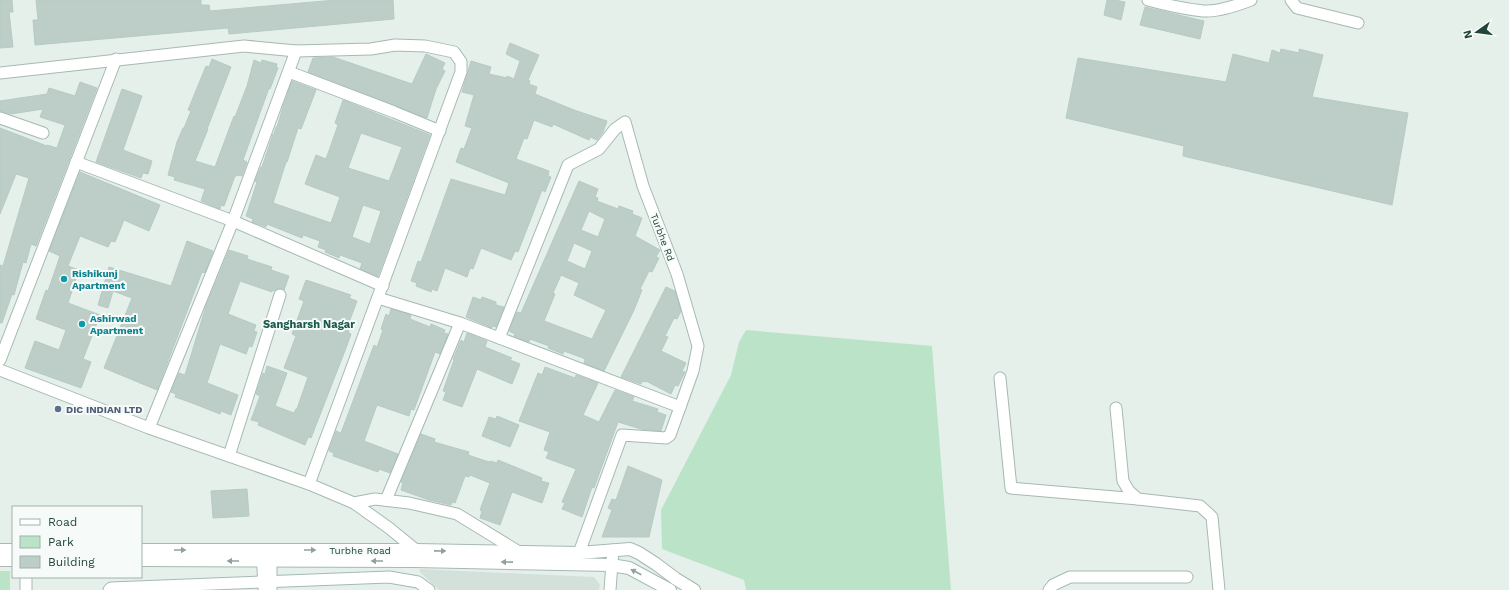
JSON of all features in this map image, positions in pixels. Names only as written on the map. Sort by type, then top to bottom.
[{"type":"street","points":[[1148,0],[1205,11],[1238,5],[1252,0]]},
{"type":"street","points":[[1291,0],[1297,8],[1358,23]]},
{"type":"street","points":[[0,73],[244,46],[296,51],[424,46],[454,52],[460,62],[461,72],[308,484]]},
{"type":"street","points":[[149,428],[233,221],[296,51]]},
{"type":"street","points":[[0,360],[116,59]]},
{"type":"street","points":[[289,72],[440,131]]},
{"type":"street","points":[[0,118],[43,133]]},
{"type":"street","name":"Turbhe Rd","points":[[499,338],[568,165],[599,149],[615,129],[625,122],[643,186],[677,274],[698,346],[693,371],[670,434],[666,438],[622,435],[579,553]]},
{"type":"street","points":[[76,162],[233,221],[382,286]]},
{"type":"street","points":[[229,456],[280,295]]},
{"type":"street","points":[[378,298],[460,323],[680,407]]},
{"type":"street","points":[[386,500],[460,323]]},
{"type":"street","points":[[0,370],[149,428],[308,484],[354,503],[389,528],[416,550]]},
{"type":"street","points":[[1000,378],[1011,488],[1200,506],[1212,516],[1219,590]]},
{"type":"street","points":[[1116,408],[1123,480],[1129,491],[1138,499]]},
{"type":"street","points":[[354,503],[376,499],[386,500],[409,503],[457,514],[519,552]]},
{"type":"street","name":"Turbhe Road","points":[[142,550],[266,556],[416,550],[579,553],[630,549],[639,553],[694,590]]},
{"type":"street","points":[[0,550],[12,550]]},
{"type":"street","points":[[610,590],[613,550]]},
{"type":"street","points":[[266,556],[267,587]]},
{"type":"street","points":[[142,560],[266,556],[611,565],[628,568],[670,590]]},
{"type":"street","points":[[0,560],[12,560]]},
{"type":"street","points":[[109,590],[111,588],[267,587],[389,577],[418,582],[429,590]]},
{"type":"street","points":[[1049,590],[1052,585],[1070,577],[1187,577]]},
{"type":"street","points":[[26,578],[26,590]]},
{"type":"shaded area","points":[[420,569],[594,577],[600,585],[599,590],[439,590],[420,572]]},
{"type":"green space","points":[[746,330],[932,346],[951,590],[746,590],[744,580],[662,549],[661,510],[731,375],[739,342]]},
{"type":"green space","points":[[0,571],[10,571],[10,590],[0,590]]},
{"type":"building","points":[[0,0],[12,0],[13,12],[9,12],[13,47],[0,48]]},
{"type":"building","points":[[36,0],[201,0],[201,5],[209,5],[210,11],[336,0],[393,0],[394,19],[229,34],[228,28],[35,45],[33,20],[38,20]]},
{"type":"building","points":[[1107,0],[1125,2],[1121,20],[1104,15]]},
{"type":"building","points":[[1145,7],[1204,21],[1200,39],[1140,25]]},
{"type":"building","points":[[510,43],[539,55],[528,80],[530,81],[529,84],[537,87],[535,94],[574,110],[607,121],[603,132],[597,140],[590,137],[589,140],[553,124],[552,127],[534,120],[527,139],[524,138],[516,159],[549,171],[548,176],[551,177],[545,192],[542,190],[518,252],[515,251],[511,260],[481,248],[473,269],[470,268],[467,277],[445,268],[437,291],[432,289],[431,292],[416,286],[417,283],[411,281],[418,261],[421,262],[451,179],[505,195],[509,183],[456,162],[461,148],[464,149],[472,128],[465,126],[474,95],[462,92],[471,61],[491,67],[489,74],[507,78],[507,76],[514,79],[520,61],[506,54]]},
{"type":"building","points":[[1281,49],[1299,53],[1299,49],[1323,55],[1312,97],[1408,113],[1392,205],[1183,156],[1184,146],[1066,118],[1078,58],[1226,82],[1233,54],[1269,63],[1272,50],[1280,53]]},
{"type":"building","points":[[426,54],[445,63],[442,69],[445,71],[436,89],[427,118],[308,72],[313,58],[333,57],[412,84]]},
{"type":"building","points":[[212,59],[231,67],[195,161],[215,167],[247,86],[254,60],[261,63],[262,60],[277,64],[276,67],[278,68],[270,89],[269,88],[243,160],[247,162],[242,176],[235,176],[224,206],[221,205],[220,209],[201,201],[205,189],[174,180],[175,177],[168,175],[177,142],[191,111],[188,110],[206,66],[209,67]]},
{"type":"building","points":[[292,81],[316,90],[301,129],[298,128],[273,203],[331,223],[340,197],[305,184],[316,155],[326,159],[338,125],[335,123],[343,100],[430,135],[378,276],[360,269],[362,263],[340,255],[339,258],[325,252],[326,250],[318,247],[320,241],[303,235],[302,238],[267,224],[266,227],[252,222],[253,219],[246,216],[257,182],[255,181],[262,167]],"holes":[[[361,133],[402,147],[389,181],[348,168]],[[363,205],[381,211],[370,244],[352,237]]]},
{"type":"building","points":[[80,82],[97,88],[36,246],[31,244],[26,263],[23,262],[14,295],[12,294],[2,323],[0,323],[0,265],[3,266],[29,178],[16,174],[0,214],[0,128],[47,146],[57,148],[65,125],[40,117],[43,109],[11,114],[0,111],[0,101],[47,94],[49,88],[75,96]]},
{"type":"building","points":[[122,89],[142,96],[123,150],[152,161],[148,174],[143,173],[141,178],[96,162]]},
{"type":"building","points":[[80,172],[160,205],[149,231],[124,220],[115,242],[111,241],[108,247],[80,236],[68,266],[79,270],[68,303],[100,315],[83,359],[91,362],[81,388],[25,368],[35,341],[59,350],[66,330],[36,319],[46,290],[48,291],[60,256],[49,251]]},
{"type":"building","points":[[579,181],[598,189],[595,197],[598,198],[597,201],[618,209],[619,206],[633,211],[632,214],[642,218],[635,236],[660,250],[656,257],[659,258],[652,272],[649,271],[640,289],[642,290],[634,310],[604,371],[584,363],[585,360],[583,358],[564,351],[563,354],[548,348],[549,346],[530,339],[529,342],[514,336],[515,334],[509,331],[517,312],[521,313]],"holes":[[[589,211],[605,219],[598,237],[581,230]],[[574,243],[592,251],[585,269],[567,261]],[[561,275],[579,283],[574,295],[606,310],[592,339],[544,321],[555,294],[553,293]]]},
{"type":"building","points":[[187,241],[213,251],[205,273],[202,272],[157,390],[104,368],[132,298],[113,291],[108,308],[98,305],[109,267],[171,286]]},
{"type":"building","points":[[229,250],[248,256],[247,259],[272,267],[271,270],[289,276],[284,290],[278,288],[274,291],[272,290],[272,292],[240,281],[228,314],[256,325],[254,331],[257,332],[252,347],[249,346],[246,354],[220,344],[207,383],[238,395],[231,415],[221,411],[220,414],[175,397],[176,394],[171,392],[179,373],[185,375],[206,306]]},
{"type":"building","points":[[306,280],[351,295],[349,298],[357,301],[348,325],[351,326],[348,332],[351,334],[346,348],[311,438],[308,437],[305,445],[258,425],[259,422],[251,420],[260,396],[256,394],[267,366],[287,373],[275,406],[294,413],[297,409],[308,377],[284,368],[296,336],[292,334],[304,301],[299,299]]},
{"type":"building","points":[[666,287],[675,291],[681,311],[677,319],[674,318],[665,336],[668,337],[661,351],[686,363],[682,371],[685,372],[678,386],[675,385],[671,394],[646,381],[642,381],[641,384],[621,377]]},
{"type":"building","points":[[473,297],[481,300],[482,297],[496,302],[496,305],[504,307],[496,327],[492,326],[492,328],[466,317]]},
{"type":"building","points":[[391,309],[411,315],[410,319],[430,327],[431,324],[445,330],[444,333],[448,334],[440,354],[435,352],[414,410],[411,409],[409,416],[377,405],[364,441],[398,454],[390,473],[379,469],[378,472],[333,456],[334,453],[329,451],[336,431],[341,433],[374,345],[377,347],[383,330],[381,329],[386,314],[389,316]]},
{"type":"building","points":[[467,333],[487,341],[485,347],[512,358],[510,360],[520,364],[512,384],[477,369],[462,407],[443,400],[446,392],[443,391],[454,360],[453,359],[461,340],[464,342]]},
{"type":"building","points":[[545,367],[575,378],[576,375],[598,383],[583,415],[599,422],[615,390],[634,397],[632,401],[658,409],[657,412],[666,415],[661,431],[641,429],[618,422],[594,488],[592,487],[582,517],[562,509],[565,503],[562,502],[576,469],[546,458],[549,452],[544,450],[550,432],[519,421],[538,373],[542,375]]},
{"type":"building","points":[[497,416],[519,425],[510,447],[482,436],[489,417],[496,419]]},
{"type":"building","points":[[421,434],[435,439],[434,442],[469,452],[468,455],[489,462],[497,463],[498,460],[542,478],[541,481],[549,483],[542,503],[512,492],[500,525],[480,518],[482,511],[480,510],[490,483],[470,475],[469,477],[465,476],[455,503],[452,502],[451,505],[429,500],[401,490],[403,483],[401,482]]},
{"type":"building","points":[[628,466],[662,480],[649,537],[602,537],[612,510],[608,508],[612,499],[616,500]]},
{"type":"building","points":[[247,489],[249,516],[213,518],[211,491]]},
{"type":"place","name":"Rishikunj Apartment","points":[[64,279]]},
{"type":"place","name":"Ashirwad Apartment","points":[[82,324]]},
{"type":"place","name":"DIC INDIAN LTD","points":[[58,409]]},
{"type":"district","name":"Sangharsh Nagar","points":[[309,324]]}]
